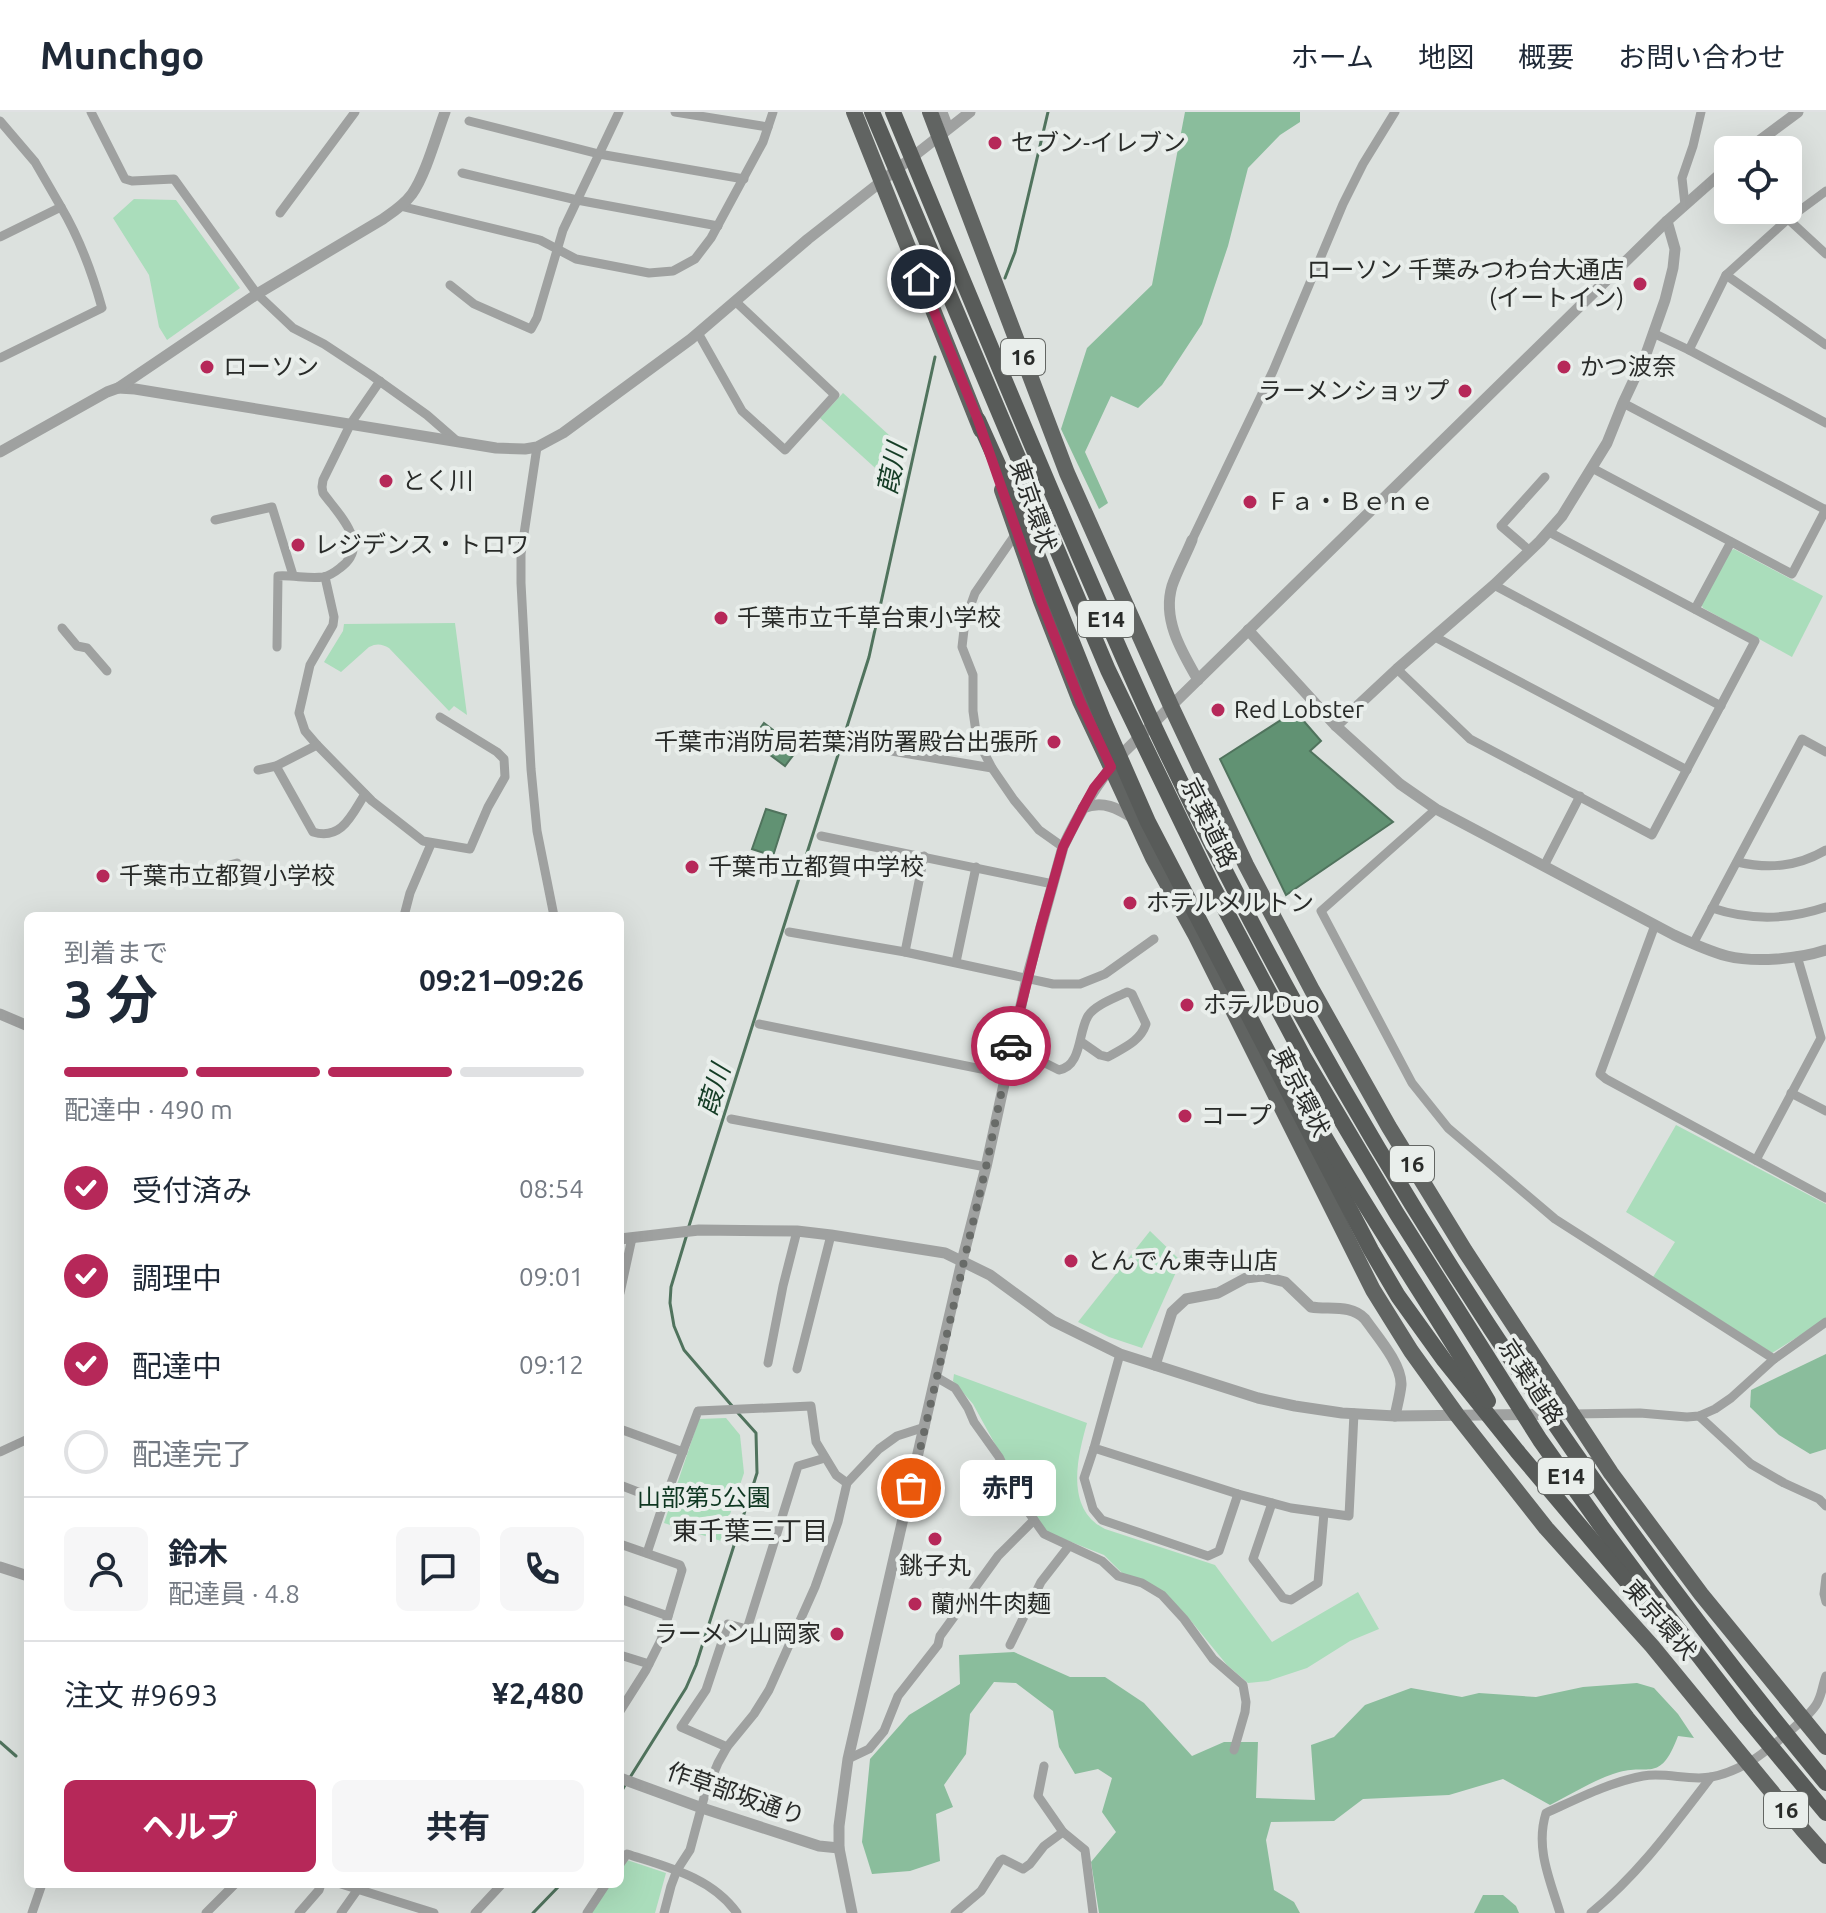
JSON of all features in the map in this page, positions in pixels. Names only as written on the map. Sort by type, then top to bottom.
[{"type":"highway","name":"東京環状","points":[[854,112],[978,420],[1041,601],[1080,701],[1153,858],[1196,936],[1373,1290],[1411,1351],[1546,1528],[1752,1760],[1826,1856]]},
{"type":"highway","name":"京葉道路","points":[[872,112],[1108,670],[1211,883],[1269,994],[1338,1117],[1540,1440],[1601,1526],[1747,1718],[1826,1813]]},
{"type":"highway","name":"京葉道路","points":[[893,112],[1039,464],[1160,740],[1257,931],[1355,1109],[1460,1281],[1560,1433],[1685,1606],[1826,1783]]},
{"type":"highway","name":"東京環状","points":[[930,112],[944,132],[1067,473],[1246,865],[1312,990],[1389,1127],[1568,1414],[1692,1583],[1800,1722],[1826,1747]]},
{"type":"highway","points":[[978,420],[1027,529],[1102,717],[1148,822],[1371,1250],[1418,1325],[1517,1451],[1747,1718]]},
{"type":"highway","points":[[1196,936],[1268,1030],[1304,1102],[1344,1171],[1462,1357],[1517,1451]]},
{"type":"street","points":[[91,112],[125,179],[174,179],[257,294],[293,328],[324,344],[380,381],[460,443]]},
{"type":"street","points":[[280,213],[355,112]]},
{"type":"street","points":[[0,452],[118,388],[257,294],[383,219],[411,195],[420,180],[445,112]]},
{"type":"street","points":[[450,285],[474,304],[531,329],[563,230],[619,112]]},
{"type":"street","points":[[675,112],[768,127]]},
{"type":"street","points":[[400,206],[540,240],[576,259],[649,273],[673,271],[695,259],[718,226],[763,142],[773,112]]},
{"type":"street","points":[[943,112],[944,132]]},
{"type":"street","points":[[118,388],[351,423],[460,443],[511,449],[537,447],[563,433],[698,333],[808,239],[970,112]]},
{"type":"street","points":[[1198,680],[1172,629],[1170,608],[1173,584],[1273,371],[1339,213],[1363,164],[1395,112]]},
{"type":"street","points":[[1685,205],[1682,178],[1701,112]]},
{"type":"street","points":[[1766,136],[1798,112]]},
{"type":"street","points":[[0,121],[35,162],[73,226],[92,270],[102,308],[0,358]]},
{"type":"street","points":[[469,121],[599,154],[744,179]]},
{"type":"street","points":[[462,173],[577,200],[718,226]]},
{"type":"street","points":[[852,1913],[839,1848],[848,1759],[1027,978],[1063,847],[1094,788],[1111,767],[1667,221],[1714,179]]},
{"type":"street","points":[[1802,209],[1826,191]]},
{"type":"street","points":[[0,237],[61,207]]},
{"type":"street","points":[[1336,726],[1494,585],[1562,516],[1607,443],[1646,354],[1673,268],[1675,249],[1667,221]]},
{"type":"street","points":[[1689,350],[1726,275],[1782,224]]},
{"type":"street","points":[[1793,224],[1826,254]]},
{"type":"street","points":[[1726,275],[1826,345]]},
{"type":"street","points":[[698,333],[742,411],[785,450],[835,395],[735,301]]},
{"type":"street","points":[[1653,333],[1826,423]]},
{"type":"street","points":[[277,647],[278,576],[325,577],[346,564],[352,555],[353,535],[323,493],[323,480],[351,423],[380,381]]},
{"type":"street","points":[[1592,468],[1792,574],[1826,510],[1623,403]]},
{"type":"street","points":[[537,447],[521,554],[521,583],[537,831],[553,912]]},
{"type":"street","points":[[1530,551],[1501,526],[1545,477]]},
{"type":"street","points":[[215,520],[272,507],[293,575]]},
{"type":"street","points":[[1017,532],[975,593],[965,621],[962,647],[973,675],[977,739],[1014,800],[1039,830],[1063,847]]},
{"type":"street","points":[[1397,669],[1470,739],[1652,835],[1755,641],[1549,532]]},
{"type":"street","points":[[1695,609],[1731,542]]},
{"type":"street","points":[[325,577],[333,625],[310,665],[299,713],[305,731],[372,801],[423,841],[470,849],[505,777],[504,759],[440,717]]},
{"type":"street","points":[[1494,585],[1721,706]]},
{"type":"street","points":[[62,628],[77,646],[87,648],[107,671]]},
{"type":"street","points":[[1248,630],[1336,726],[1384,771],[1436,809],[1693,944],[1729,957],[1759,959],[1826,950]]},
{"type":"street","points":[[1435,637],[1687,770]]},
{"type":"street","points":[[1693,944],[1802,739],[1826,752]]},
{"type":"street","points":[[850,744],[992,768]]},
{"type":"street","points":[[258,770],[276,766],[317,745]]},
{"type":"street","points":[[276,766],[313,832],[323,835],[345,827],[365,794]]},
{"type":"street","points":[[1544,866],[1580,796]]},
{"type":"street","points":[[1083,808],[1103,804],[1117,808],[1135,820]]},
{"type":"street","points":[[1436,809],[1321,911],[1412,1083],[1448,1128],[1555,1219],[1774,1359]]},
{"type":"street","points":[[821,836],[1053,884]]},
{"type":"street","points":[[405,912],[431,844]]},
{"type":"street","points":[[1737,862],[1773,868],[1808,860],[1826,850]]},
{"type":"street","points":[[905,952],[924,856]]},
{"type":"street","points":[[207,871],[237,863]]},
{"type":"street","points":[[956,962],[976,867]]},
{"type":"street","points":[[1712,908],[1765,918],[1787,917],[1826,907]]},
{"type":"street","points":[[1655,925],[1600,1074],[1826,1198]]},
{"type":"street","points":[[789,932],[956,962],[1053,984],[1080,984],[1105,974],[1154,939]]},
{"type":"street","points":[[1756,1160],[1824,1037],[1797,956]]},
{"type":"street","points":[[1011,1046],[1059,1070],[1066,1069],[1073,1062],[1087,1018],[1092,1011],[1127,992],[1132,994],[1146,1024],[1135,1042],[1108,1057],[1080,1041]]},
{"type":"street","points":[[0,1014],[24,1024]]},
{"type":"street","points":[[759,1024],[1006,1074]]},
{"type":"street","points":[[1791,1093],[1826,1111]]},
{"type":"street","points":[[731,1119],[986,1167]]},
{"type":"street","points":[[626,1238],[699,1230],[797,1231],[945,1253],[990,1275],[1053,1321],[1120,1354],[1258,1398],[1295,1406],[1395,1416],[1640,1413],[1699,1416],[1731,1398],[1774,1359],[1826,1322]]},
{"type":"street","points":[[768,1363],[797,1231]]},
{"type":"street","points":[[797,1369],[831,1235]]},
{"type":"street","points":[[1155,1365],[1172,1312],[1178,1304],[1186,1299],[1218,1293],[1246,1278],[1262,1276],[1285,1282],[1311,1307],[1359,1312],[1396,1364],[1401,1382],[1395,1416]]},
{"type":"street","points":[[1120,1354],[1084,1478],[1093,1509],[1102,1520],[1208,1556],[1219,1551],[1238,1494]]},
{"type":"street","points":[[936,1377],[955,1388],[999,1457],[1020,1500],[1044,1534],[1102,1561],[1118,1576],[1142,1583],[1162,1595],[1213,1659],[1243,1685],[1245,1712],[1234,1750]]},
{"type":"street","points":[[647,1553],[698,1411],[811,1406],[816,1442],[836,1475],[847,1483]]},
{"type":"street","points":[[1094,1448],[1238,1494],[1291,1508],[1349,1516],[1354,1413]]},
{"type":"street","points":[[1699,1416],[1751,1464],[1819,1499],[1826,1506]]},
{"type":"street","points":[[664,1913],[677,1870],[690,1850],[718,1763],[769,1690],[792,1641],[820,1574],[838,1522],[847,1483],[879,1449],[897,1436],[925,1427]]},
{"type":"street","points":[[624,1430],[683,1452]]},
{"type":"street","points":[[0,1452],[24,1441]]},
{"type":"street","points":[[747,1629],[798,1466],[825,1458]]},
{"type":"street","points":[[624,1487],[664,1502]]},
{"type":"street","points":[[1272,1503],[1253,1559],[1283,1598],[1291,1600],[1318,1583],[1324,1513]]},
{"type":"street","points":[[848,1759],[869,1749],[884,1731],[898,1696],[938,1645],[940,1636],[998,1556],[1034,1520]]},
{"type":"street","points":[[624,1545],[680,1565],[682,1570],[661,1640],[624,1705]]},
{"type":"street","points":[[1010,1645],[1041,1582],[1069,1546]]},
{"type":"street","points":[[0,1567],[24,1575]]},
{"type":"street","points":[[1826,1577],[1826,1602]]},
{"type":"street","points":[[624,1600],[668,1616]]},
{"type":"street","points":[[727,1747],[681,1727],[706,1690],[728,1624],[792,1641]]},
{"type":"street","points":[[624,1656],[649,1664]]},
{"type":"street","points":[[1560,1913],[1542,1851],[1541,1837],[1546,1813],[1589,1793],[1639,1777],[1668,1774],[1711,1777],[1752,1760],[1816,1706],[1826,1676]]},
{"type":"street","points":[[1044,1766],[1038,1796],[1063,1832],[1085,1850],[1093,1913]]},
{"type":"street","points":[[1591,1913],[1616,1893],[1643,1864],[1711,1777]]},
{"type":"street","name":"作草部坂通り","points":[[624,1779],[819,1846],[839,1848]]},
{"type":"street","points":[[955,1913],[981,1891],[1000,1861],[1003,1859],[1023,1869],[1044,1846],[1063,1832]]},
{"type":"street","points":[[624,1858],[627,1854],[677,1870],[712,1887],[737,1913]]},
{"type":"street","points":[[32,1913],[41,1888]]},
{"type":"street","points":[[206,1913],[231,1888]]},
{"type":"street","points":[[299,1913],[320,1888]]},
{"type":"street","points":[[355,1888],[402,1909],[434,1913]]},
{"type":"street","points":[[475,1913],[498,1888]]},
{"type":"street","points":[[587,1913],[603,1888]]},
{"type":"street","points":[[341,1913],[358,1889]]},
{"type":"green space","points":[[134,199],[176,200],[240,288],[167,340],[159,327],[149,275],[113,218]]},
{"type":"green space","points":[[843,393],[901,446],[894,485],[820,418]]},
{"type":"green space","points":[[1734,549],[1823,596],[1792,657],[1703,608],[1701,604],[1729,551]]},
{"type":"green space","points":[[455,623],[467,715],[454,706],[449,711],[384,646],[369,647],[341,672],[324,662],[344,624]]},
{"type":"green space","points":[[1676,1125],[1826,1204],[1826,1319],[1772,1353],[1653,1277],[1675,1242],[1626,1212]]},
{"type":"green space","points":[[1150,1231],[1181,1261],[1142,1348],[1078,1322]]},
{"type":"green space","points":[[954,1374],[1087,1423],[1077,1482],[1084,1509],[1092,1520],[1105,1529],[1215,1565],[1272,1642],[1358,1592],[1379,1629],[1350,1641],[1307,1668],[1268,1681],[1248,1683],[1227,1665],[1187,1616],[1158,1588],[1124,1575],[1104,1555],[1046,1532],[973,1404],[953,1381]]},
{"type":"green space","name":"山部第5公園","points":[[726,1418],[740,1435],[744,1473],[721,1541],[664,1523],[699,1419]]},
{"type":"green space","points":[[627,1860],[666,1873],[655,1913],[589,1913],[607,1888],[624,1888],[624,1864]]},
{"type":"shaded area","points":[[1185,112],[1300,112],[1300,122],[1280,135],[1248,168],[1228,246],[1202,324],[1162,385],[1138,408],[1111,396],[1085,452],[1108,503],[1099,509],[1061,429],[1087,348],[1152,285]]},
{"type":"shaded area","points":[[1295,711],[1321,741],[1310,751],[1393,822],[1286,895],[1220,759]]},
{"type":"shaded area","points":[[764,723],[798,749],[785,766],[751,741]]},
{"type":"shaded area","points":[[766,809],[786,815],[773,856],[752,849]]},
{"type":"shaded area","points":[[1826,1354],[1826,1449],[1810,1454],[1779,1435],[1750,1407],[1751,1390]]},
{"type":"shaded area","points":[[1014,1652],[1070,1677],[1105,1677],[1144,1703],[1192,1756],[1224,1742],[1258,1742],[1256,1798],[1315,1800],[1311,1745],[1334,1737],[1365,1705],[1411,1688],[1462,1697],[1479,1693],[1536,1697],[1583,1687],[1637,1683],[1654,1688],[1678,1714],[1694,1738],[1678,1736],[1659,1767],[1613,1774],[1550,1805],[1503,1779],[1449,1795],[1363,1799],[1334,1821],[1271,1822],[1266,1840],[1274,1890],[1294,1902],[1300,1913],[1099,1913],[1091,1862],[1116,1832],[1102,1812],[1112,1778],[1098,1769],[1075,1774],[1059,1747],[1053,1711],[1016,1683],[994,1682],[970,1714],[966,1754],[944,1785],[953,1807],[936,1814],[940,1861],[910,1871],[872,1874],[862,1842],[870,1759],[909,1715],[960,1684],[959,1655]]},
{"type":"shaded area","points":[[1483,1895],[1503,1895],[1516,1906],[1519,1913],[1474,1913]]},
{"type":"waterway","name":"葭川","points":[[1005,278],[1015,252],[1048,112]]},
{"type":"waterway","name":"葭川","points":[[689,1226],[869,657],[935,357]]},
{"type":"waterway","name":"葭川","points":[[687,1234],[671,1287],[674,1326],[684,1350],[733,1407]]},
{"type":"waterway","name":"葭川","points":[[629,1779],[686,1688],[696,1665],[757,1473],[756,1433],[738,1413]]},
{"type":"waterway","points":[[0,1742],[16,1756]]},
{"type":"waterway","name":"葭川","points":[[533,1913],[557,1888]]},
{"type":"way so far","points":[[911,1488],[1011,1046]]},
{"type":"place","name":"セブン-イレブン","points":[[995,143]]},
{"type":"place","name":"ローソン 千葉みつわ台大通店 (イートイン)","points":[[1640,284]]},
{"type":"place","name":"ローソン","points":[[207,367]]},
{"type":"place","name":"かつ波奈","points":[[1564,367]]},
{"type":"place","name":"ラーメンショップ","points":[[1465,391]]},
{"type":"place","name":"とく川","points":[[386,481]]},
{"type":"place","name":"Ｆａ・Ｂｅｎｅ","points":[[1250,502]]},
{"type":"place","name":"レジデンス・トロワ","points":[[298,545]]},
{"type":"place","name":"千葉市立千草台東小学校","points":[[721,618]]},
{"type":"place","name":"Red Lobster","points":[[1218,710]]},
{"type":"place","name":"千葉市消防局若葉消防署殿台出張所","points":[[1054,742]]},
{"type":"place","name":"千葉市立都賀中学校","points":[[692,867]]},
{"type":"place","name":"千葉市立都賀小学校","points":[[103,876]]},
{"type":"place","name":"ホテルメルトン","points":[[1130,903]]},
{"type":"place","name":"ホテルDuo","points":[[1187,1005]]},
{"type":"place","name":"コープ","points":[[1185,1116]]},
{"type":"place","name":"とんでん東寺山店","points":[[1071,1261]]},
{"type":"place","name":"赤門","points":[[911,1488]]},
{"type":"place","name":"銚子丸","points":[[935,1539]]},
{"type":"place","name":"蘭州牛肉麺","points":[[915,1604]]},
{"type":"place","name":"ラーメン山岡家","points":[[837,1634]]},
{"type":"district","name":"東千葉三丁目","points":[[750,1531]]},
{"type":"route","points":[[921,279],[978,420],[1041,601],[1080,701],[1111,767],[1094,788],[1063,847],[1011,1046]]}]
